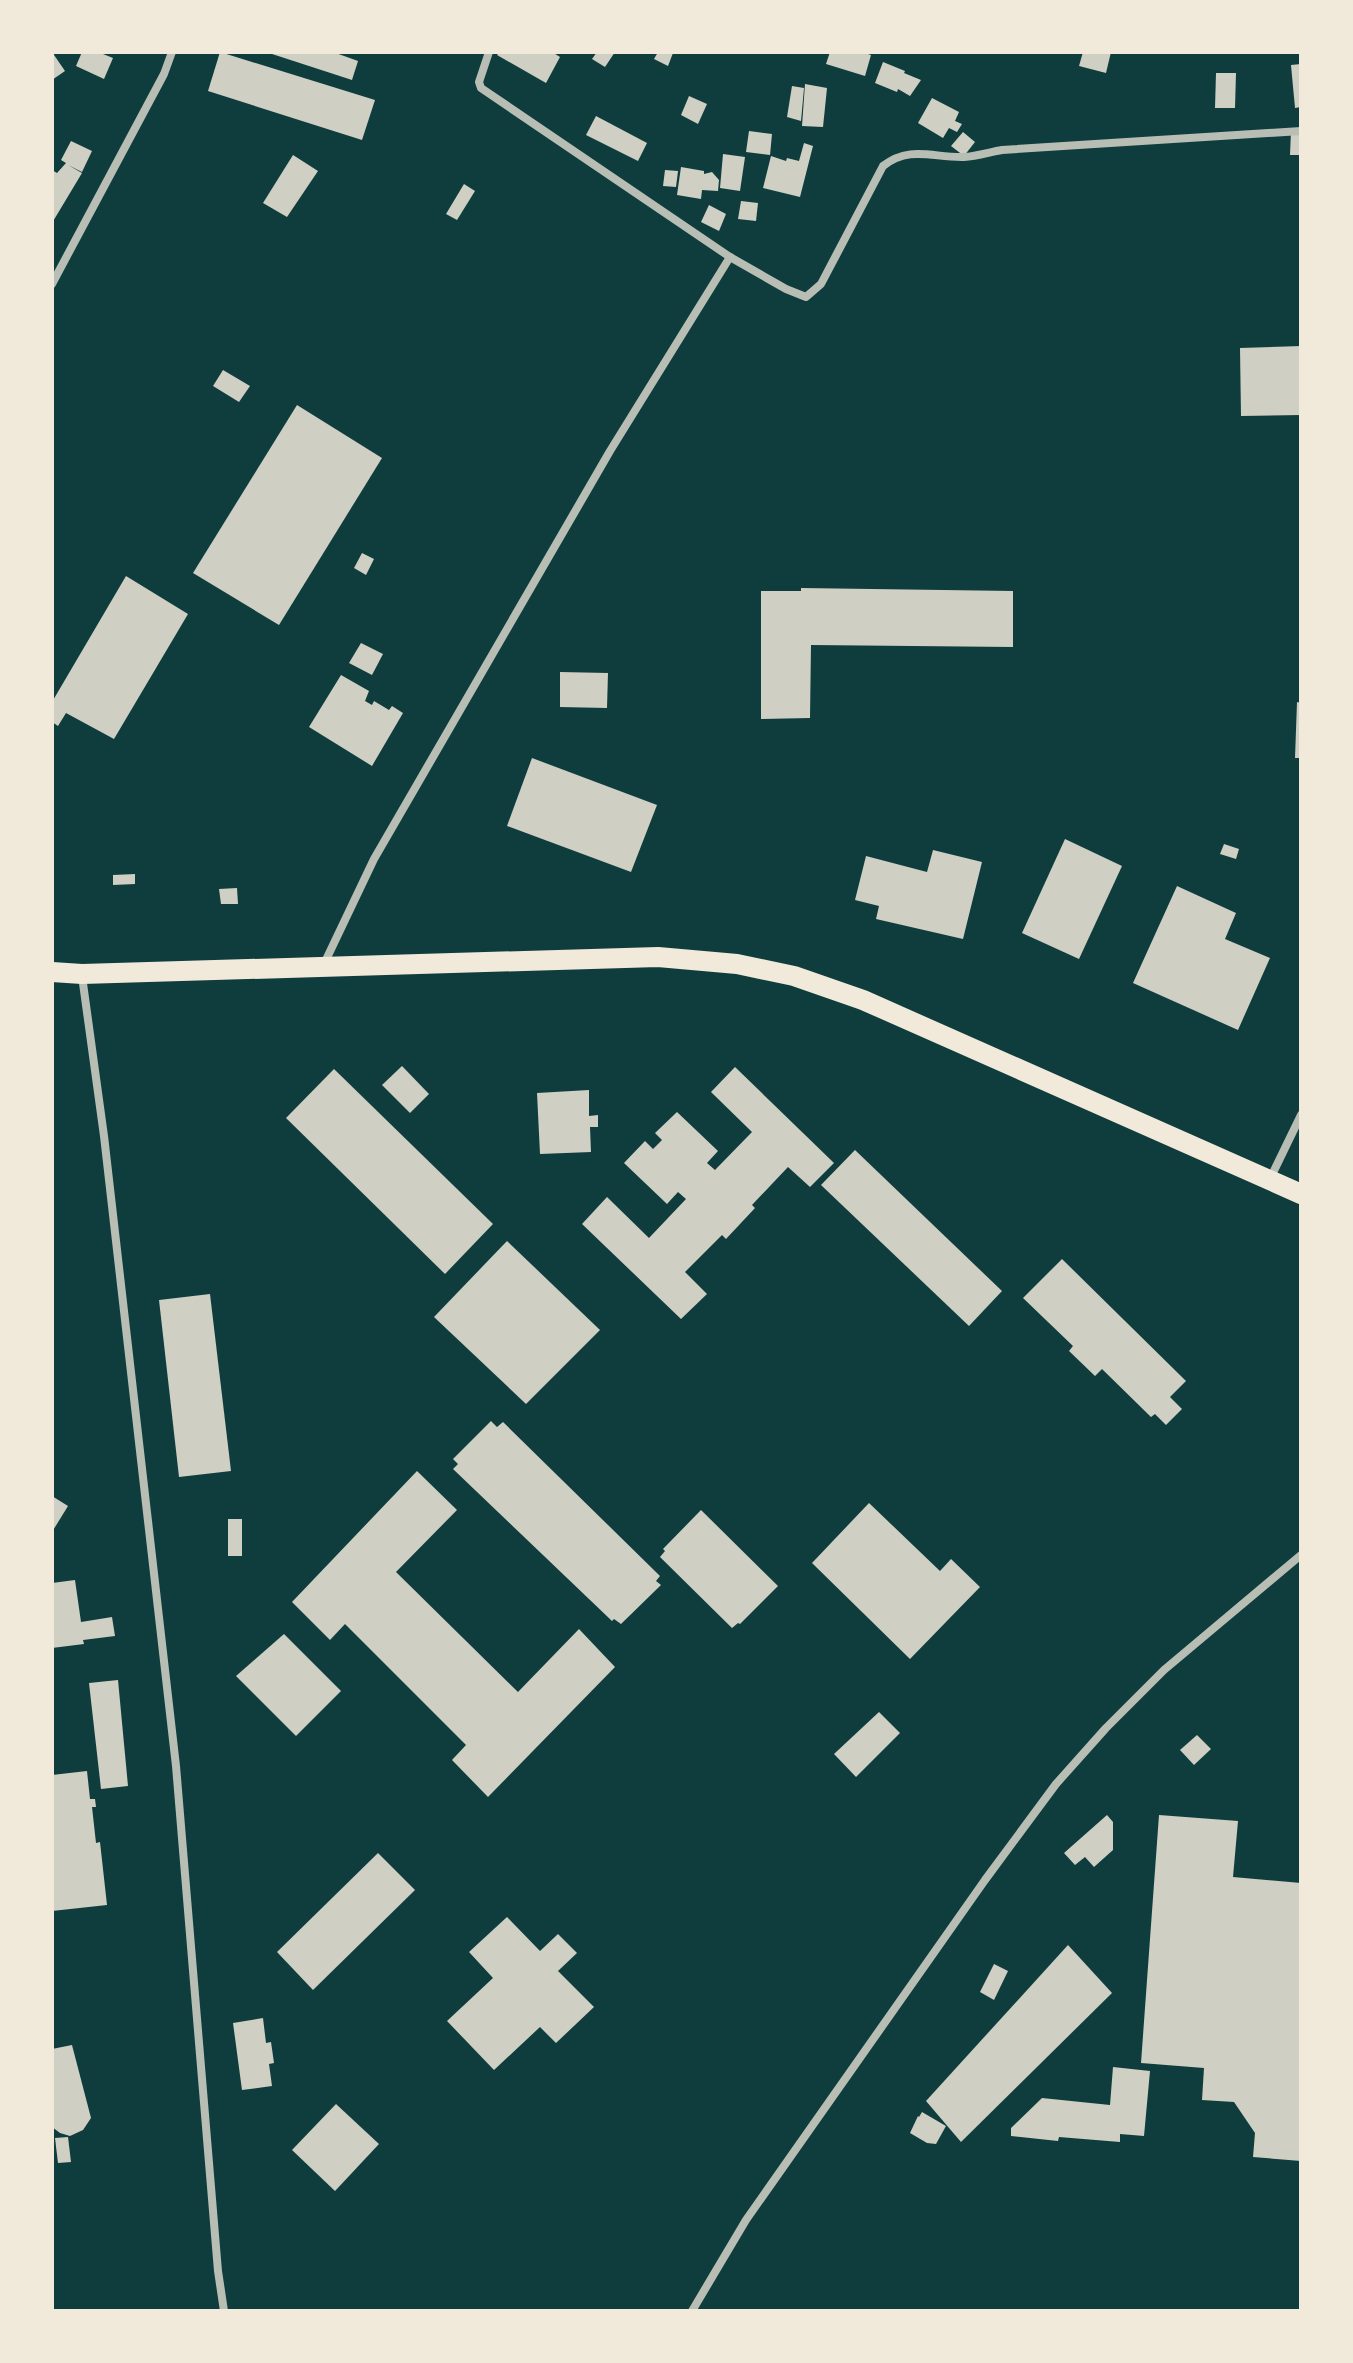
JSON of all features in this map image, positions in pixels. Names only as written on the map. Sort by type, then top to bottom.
[{"type":"main road","points":[[52,972],[82,974],[658,957],[737,964],[794,976],[863,1000],[1301,1194]]},
{"type":"street","points":[[52,284],[164,74],[172,52]]},
{"type":"street","points":[[489,52],[479,82],[481,88],[730,257],[806,297],[821,284],[883,166],[896,156],[932,153],[963,157],[1002,150],[1301,131]]},
{"type":"street","points":[[322,967],[374,859],[610,451],[730,257]]},
{"type":"street","points":[[82,974],[104,1136],[176,1766],[218,2271],[224,2311]]},
{"type":"street","points":[[1270,1179],[1301,1115]]},
{"type":"street","points":[[692,2311],[746,2220],[1056,1784],[1164,1670],[1301,1555]]},
{"type":"building","points":[[52,52],[65,71],[52,80]]},
{"type":"building","points":[[82,52],[98,52],[113,58],[104,79],[76,66]]},
{"type":"building","points":[[220,52],[375,100],[362,140],[208,91]]},
{"type":"building","points":[[333,52],[358,61],[352,80],[269,53]]},
{"type":"building","points":[[499,52],[552,52],[560,57],[546,83],[497,55]]},
{"type":"building","points":[[597,52],[615,52],[605,67],[592,59]]},
{"type":"building","points":[[658,52],[673,53],[668,66],[654,59]]},
{"type":"building","points":[[830,52],[871,55],[865,76],[826,64]]},
{"type":"building","points":[[1083,52],[1111,52],[1106,73],[1079,66]]},
{"type":"building","points":[[883,62],[921,80],[910,96],[875,83]]},
{"type":"building","points":[[1301,64],[1301,107],[1295,108],[1291,65]]},
{"type":"building","points":[[1216,73],[1236,73],[1235,108],[1215,108]]},
{"type":"building","points":[[805,84],[827,88],[823,127],[802,126]]},
{"type":"building","points":[[792,86],[804,88],[801,121],[787,117]]},
{"type":"building","points":[[689,96],[707,104],[698,124],[681,115]]},
{"type":"building","points":[[932,98],[959,112],[955,121],[962,124],[957,132],[949,128],[943,138],[918,123]]},
{"type":"building","points":[[596,116],[647,143],[638,161],[586,135]]},
{"type":"building","points":[[749,131],[772,134],[770,155],[746,152]]},
{"type":"building","points":[[1291,131],[1301,132],[1301,155],[1290,155]]},
{"type":"building","points":[[963,132],[975,142],[964,156],[951,146]]},
{"type":"building","points":[[71,141],[92,151],[82,172],[68,165],[82,173],[52,223],[52,170],[57,173],[66,163],[61,160]]},
{"type":"building","points":[[804,143],[813,146],[800,197],[763,188],[771,156],[799,161]]},
{"type":"building","points":[[723,154],[745,157],[740,191],[720,188]]},
{"type":"building","points":[[293,155],[318,171],[287,217],[263,203]]},
{"type":"building","points":[[681,167],[704,171],[704,174],[712,172],[719,180],[718,191],[702,190],[701,199],[677,195]]},
{"type":"building","points":[[665,170],[678,171],[676,187],[663,186]]},
{"type":"building","points":[[464,184],[475,191],[457,220],[446,214]]},
{"type":"building","points":[[741,201],[758,203],[756,221],[738,219]]},
{"type":"building","points":[[709,205],[726,214],[719,231],[701,222]]},
{"type":"building","points":[[1301,346],[1301,415],[1241,416],[1240,348]]},
{"type":"building","points":[[223,370],[250,386],[239,402],[213,386]]},
{"type":"building","points":[[297,405],[382,458],[279,625],[193,573]]},
{"type":"building","points":[[362,553],[374,559],[366,575],[354,568]]},
{"type":"building","points":[[126,576],[188,614],[114,739],[66,713],[58,726],[52,722],[52,702]]},
{"type":"building","points":[[801,588],[1013,591],[1013,647],[811,645],[810,718],[761,719],[761,591],[801,591]]},
{"type":"building","points":[[361,643],[383,654],[372,675],[349,663]]},
{"type":"building","points":[[560,672],[608,673],[607,708],[560,707]]},
{"type":"building","points":[[341,675],[369,691],[365,701],[372,705],[374,701],[389,710],[392,706],[403,713],[372,766],[309,727]]},
{"type":"building","points":[[1297,702],[1301,703],[1301,758],[1295,758]]},
{"type":"building","points":[[532,758],[657,805],[631,872],[507,826]]},
{"type":"building","points":[[1065,839],[1122,866],[1079,959],[1022,933]]},
{"type":"building","points":[[1224,844],[1239,849],[1236,859],[1220,854]]},
{"type":"building","points":[[933,850],[982,862],[963,939],[876,919],[879,906],[855,900],[866,856],[927,872]]},
{"type":"building","points":[[135,874],[135,884],[113,885],[113,875]]},
{"type":"building","points":[[1177,886],[1236,913],[1225,939],[1270,958],[1238,1030],[1133,983]]},
{"type":"building","points":[[237,888],[238,904],[221,904],[219,889]]},
{"type":"building","points":[[402,1066],[429,1094],[410,1113],[382,1085]]},
{"type":"building","points":[[735,1067],[834,1163],[810,1187],[788,1167],[752,1205],[755,1208],[726,1239],[722,1235],[685,1272],[707,1294],[681,1319],[582,1224],[607,1197],[649,1238],[686,1199],[678,1192],[667,1204],[624,1163],[645,1141],[653,1149],[662,1140],[655,1133],[677,1112],[718,1151],[707,1163],[715,1170],[752,1132],[711,1092]]},
{"type":"building","points":[[334,1069],[493,1224],[445,1274],[286,1118]]},
{"type":"building","points":[[589,1090],[589,1116],[598,1115],[598,1127],[590,1127],[591,1152],[540,1154],[537,1093]]},
{"type":"building","points":[[855,1150],[1002,1291],[969,1326],[821,1185]]},
{"type":"building","points":[[507,1241],[600,1330],[526,1404],[434,1317]]},
{"type":"building","points":[[1062,1259],[1186,1381],[1170,1397],[1182,1409],[1166,1425],[1155,1414],[1151,1417],[1102,1369],[1095,1376],[1069,1351],[1073,1346],[1023,1298]]},
{"type":"building","points":[[210,1294],[231,1471],[179,1477],[159,1300]]},
{"type":"building","points":[[491,1421],[497,1427],[503,1422],[660,1576],[656,1581],[661,1585],[621,1624],[614,1619],[612,1621],[453,1469],[458,1464],[453,1459]]},
{"type":"building","points":[[417,1471],[457,1510],[396,1572],[518,1692],[579,1629],[615,1667],[488,1797],[452,1760],[466,1745],[345,1624],[330,1640],[292,1602]]},
{"type":"building","points":[[52,1496],[68,1506],[52,1532]]},
{"type":"building","points":[[869,1503],[940,1571],[951,1559],[980,1587],[910,1659],[812,1563]]},
{"type":"building","points":[[701,1510],[778,1586],[740,1624],[732,1628],[660,1557],[665,1551],[663,1549]]},
{"type":"building","points":[[228,1519],[242,1519],[242,1556],[228,1556]]},
{"type":"building","points":[[75,1580],[81,1622],[112,1617],[115,1636],[52,1648],[52,1583]]},
{"type":"building","points":[[284,1634],[341,1691],[296,1736],[236,1676]]},
{"type":"building","points":[[118,1680],[128,1786],[101,1789],[89,1683]]},
{"type":"building","points":[[879,1712],[900,1733],[856,1777],[834,1754]]},
{"type":"building","points":[[1197,1735],[1211,1749],[1194,1765],[1180,1750]]},
{"type":"building","points":[[87,1771],[90,1799],[95,1799],[96,1807],[92,1807],[96,1843],[100,1842],[107,1905],[52,1911],[52,1775]]},
{"type":"building","points":[[1107,1815],[1113,1822],[1113,1850],[1094,1867],[1085,1857],[1075,1865],[1064,1853]]},
{"type":"building","points":[[1159,1815],[1238,1821],[1233,1877],[1301,1883],[1301,2161],[1253,2157],[1255,2133],[1234,2102],[1202,2100],[1204,2068],[1141,2063]]},
{"type":"building","points":[[378,1853],[415,1890],[313,1990],[277,1952]]},
{"type":"building","points":[[507,1917],[540,1951],[558,1934],[577,1953],[558,1971],[594,2007],[556,2043],[540,2027],[494,2070],[447,2021],[493,1978],[469,1952]]},
{"type":"building","points":[[1068,1945],[1112,1993],[961,2142],[926,2101]]},
{"type":"building","points":[[994,1964],[1008,1971],[994,2000],[980,1992]]},
{"type":"building","points":[[263,2018],[266,2043],[271,2042],[274,2063],[269,2064],[272,2086],[242,2090],[233,2023]]},
{"type":"building","points":[[72,2045],[91,2118],[83,2130],[70,2136],[52,2127],[52,2049]]},
{"type":"building","points":[[1113,2067],[1150,2071],[1144,2136],[1120,2134],[1120,2142],[1059,2137],[1058,2141],[1011,2136],[1011,2128],[1042,2098],[1110,2105]]},
{"type":"building","points":[[336,2104],[379,2144],[335,2191],[292,2150]]},
{"type":"building","points":[[922,2112],[946,2126],[936,2144],[927,2143],[910,2133]]},
{"type":"building","points":[[68,2137],[71,2162],[58,2163],[55,2138]]}]
